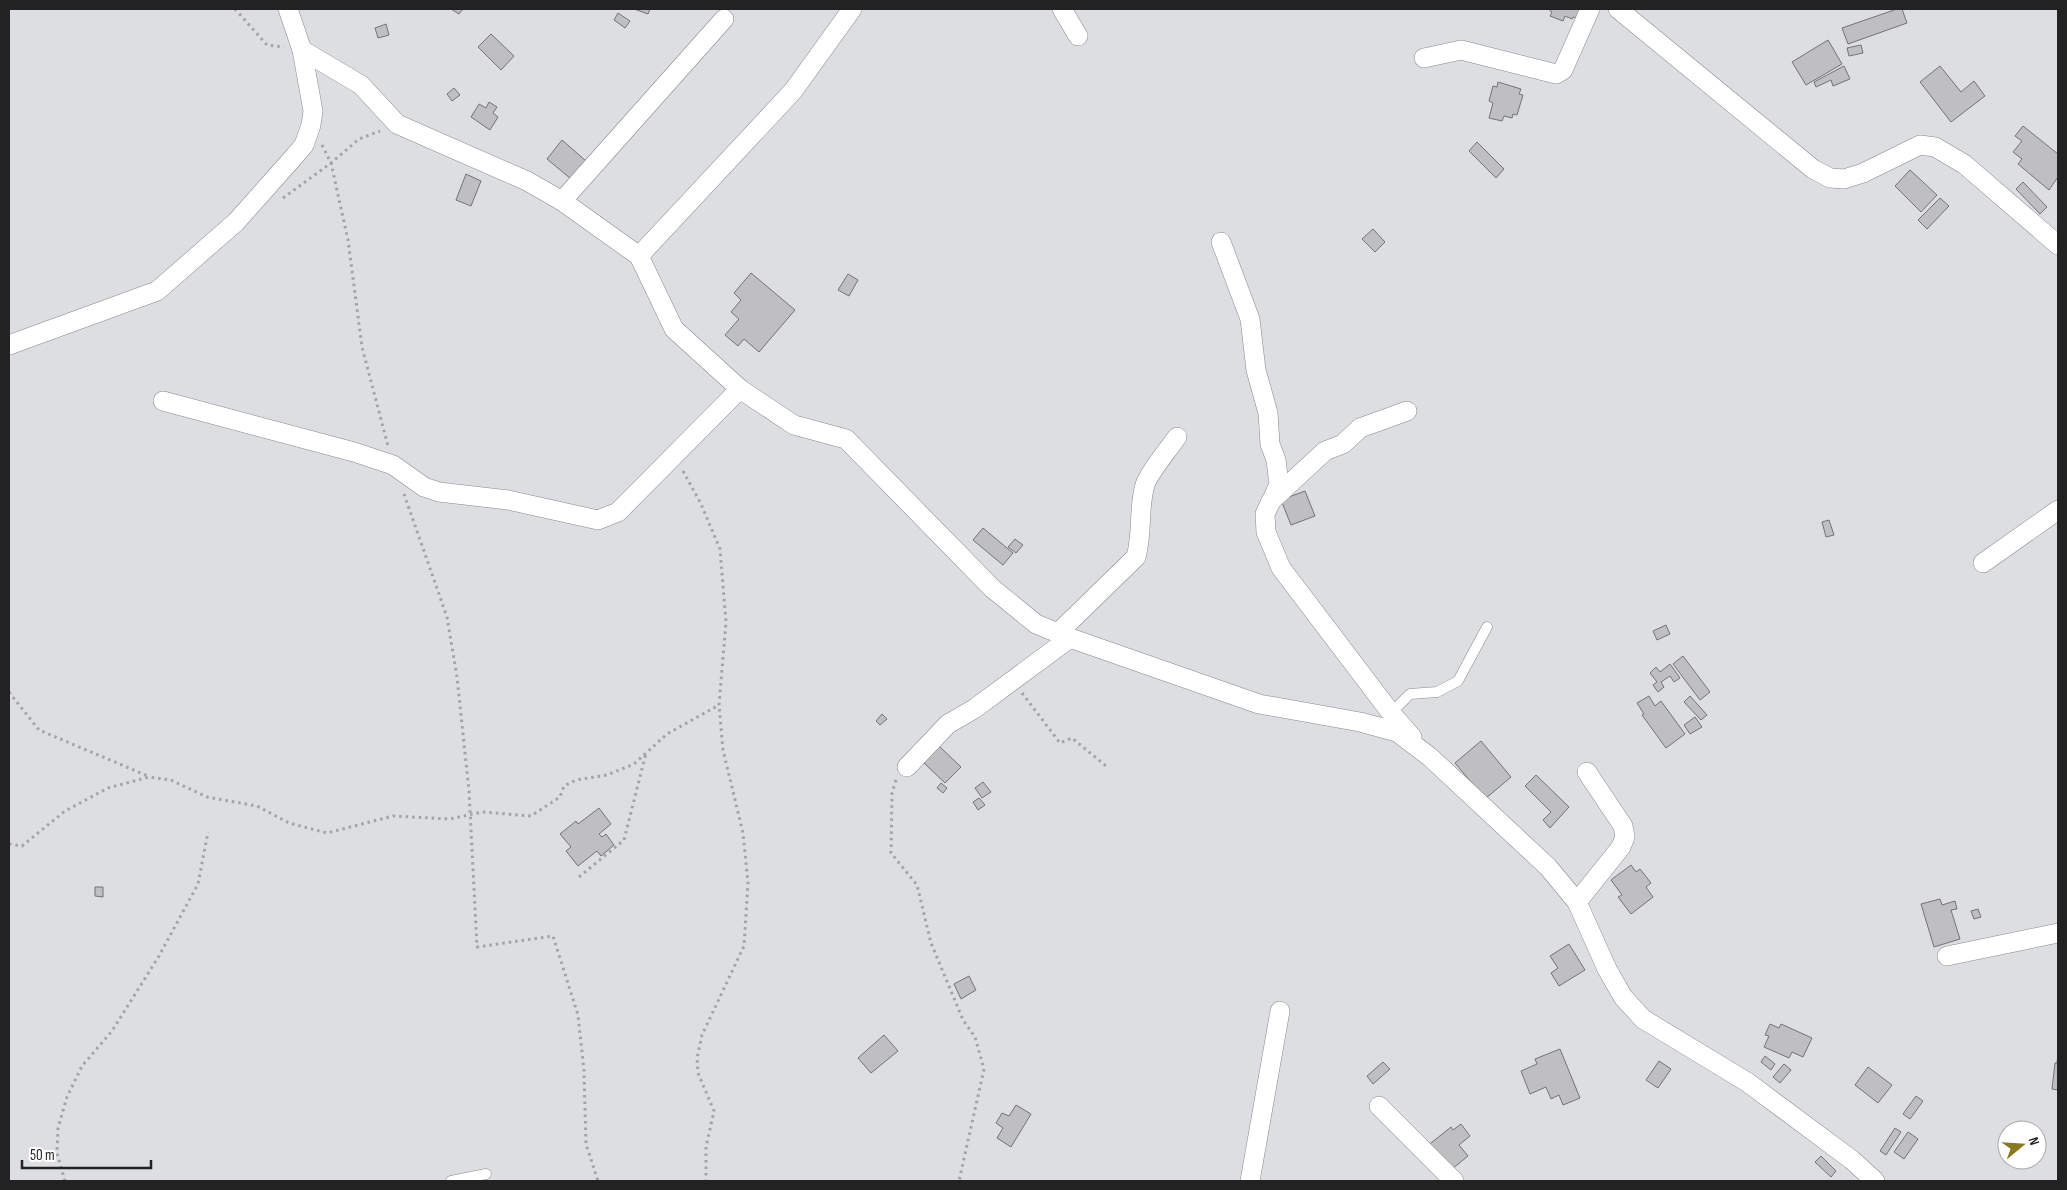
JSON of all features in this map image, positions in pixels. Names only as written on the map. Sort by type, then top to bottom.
[{"type":"street","points":[[9,345],[157,292],[236,222],[304,145],[312,124],[312,97],[302,50],[288,9]]},
{"type":"street","points":[[639,256],[793,91],[852,9]]},
{"type":"street","points":[[1062,9],[1078,36]]},
{"type":"street","points":[[1424,58],[1461,50],[1556,74],[1563,70],[1590,9]]},
{"type":"street","points":[[1618,9],[1813,169],[1830,178],[1844,179],[1863,173],[1920,145],[1935,146],[1964,164],[2058,244]]},
{"type":"street","points":[[562,201],[724,19]]},
{"type":"street","points":[[302,50],[361,85],[397,124],[527,181],[562,201],[639,256],[674,329],[740,389],[794,425],[846,439],[993,589],[1036,624],[1064,636],[1259,704],[1360,722],[1397,732],[1430,757],[1548,867],[1577,902],[1606,969],[1623,997],[1643,1019],[1747,1082],[1852,1160],[1875,1181]]},
{"type":"street","points":[[1220,242],[1250,319],[1256,370],[1268,413],[1270,444],[1276,460],[1279,484],[1265,514],[1266,532],[1281,568],[1391,712],[1430,757]]},
{"type":"street","points":[[163,401],[354,452],[394,466],[424,487],[439,492],[508,500],[598,520],[618,512],[740,389]]},
{"type":"street","points":[[1271,502],[1325,451],[1343,444],[1360,428],[1407,412]]},
{"type":"street","points":[[907,767],[948,724],[974,709],[1013,680],[1064,636],[1136,557],[1141,542],[1141,507],[1145,483],[1177,437]]},
{"type":"street","points":[[1983,563],[2058,510]]},
{"type":"street","points":[[1577,902],[1620,847],[1625,837],[1623,826],[1587,772]]},
{"type":"street","points":[[1947,956],[2058,933]]},
{"type":"street","points":[[1250,1181],[1280,1011]]},
{"type":"street","points":[[1379,1106],[1454,1181]]},
{"type":"lane","points":[[1391,712],[1410,694],[1437,692],[1458,681],[1487,627]]},
{"type":"lane","points":[[451,1181],[486,1174]]},
{"type":"path","points":[[235,9],[267,45],[302,50]]},
{"type":"path","points":[[312,124],[331,163],[348,240],[362,347],[377,409],[394,466]]},
{"type":"path","points":[[277,202],[360,140],[397,124]]},
{"type":"path","points":[[674,455],[701,504],[720,549],[726,622],[719,705],[723,750],[743,833],[748,883],[744,946],[702,1035],[697,1058],[698,1073],[714,1111],[706,1147],[706,1181]]},
{"type":"path","points":[[403,492],[447,617],[457,677],[470,814],[477,947],[553,936],[578,1014],[584,1070],[586,1144],[598,1181]]},
{"type":"path","points":[[1013,680],[1060,743],[1072,738],[1106,766]]},
{"type":"path","points":[[9,692],[39,730],[149,777],[171,780],[207,797],[257,806],[289,823],[327,833],[394,816],[450,819],[482,812],[531,816],[560,797],[564,786],[576,780],[607,775],[634,764],[666,734],[719,705]]},
{"type":"path","points":[[579,877],[624,840],[646,753]]},
{"type":"path","points":[[907,767],[897,779],[892,793],[891,853],[917,885],[931,944],[963,1020],[974,1037],[984,1070],[959,1181]]},
{"type":"path","points":[[9,844],[22,846],[65,811],[108,788],[149,777]]},
{"type":"path","points":[[64,1181],[57,1153],[58,1128],[67,1098],[82,1066],[112,1031],[159,956],[198,884],[208,832]]},
{"type":"building","points":[[451,9],[463,9],[459,14]]},
{"type":"building","points":[[634,9],[650,9],[648,14]]},
{"type":"building","points":[[1548,9],[1584,9],[1579,18],[1573,17],[1572,19],[1565,16],[1563,21],[1550,16],[1552,12]]},
{"type":"building","points":[[1897,9],[1902,9],[1907,23],[1848,44],[1842,28]]},
{"type":"building","points":[[618,13],[630,21],[625,28],[614,20]]},
{"type":"building","points":[[386,24],[389,35],[378,38],[375,28]]},
{"type":"building","points":[[491,34],[514,56],[501,70],[478,47]]},
{"type":"building","points":[[1828,40],[1842,64],[1806,85],[1792,62]]},
{"type":"building","points":[[1861,45],[1863,53],[1849,56],[1847,48]]},
{"type":"building","points":[[1844,66],[1850,79],[1833,86],[1831,80],[1816,87],[1814,82]]},
{"type":"building","points":[[1940,66],[1961,92],[1974,81],[1985,96],[1951,122],[1920,82]]},
{"type":"building","points":[[1498,82],[1521,89],[1519,94],[1523,95],[1517,115],[1513,114],[1512,118],[1504,116],[1502,121],[1489,118],[1493,103],[1489,101],[1493,86],[1497,87]]},
{"type":"building","points":[[454,88],[460,95],[452,101],[447,94]]},
{"type":"building","points":[[489,102],[497,107],[493,113],[498,117],[490,130],[471,117],[479,104],[486,108]]},
{"type":"building","points":[[2023,126],[2058,154],[2058,177],[2049,190],[2018,164],[2022,159],[2013,152],[2022,141],[2015,136]]},
{"type":"building","points":[[562,140],[586,161],[571,179],[547,159]]},
{"type":"building","points":[[1477,142],[1504,169],[1496,178],[1469,151]]},
{"type":"building","points":[[1910,170],[1937,195],[1921,212],[1895,186]]},
{"type":"building","points":[[466,174],[481,181],[471,206],[456,200]]},
{"type":"building","points":[[2023,182],[2047,207],[2040,214],[2016,189]]},
{"type":"building","points":[[1940,198],[1949,206],[1927,229],[1918,220]]},
{"type":"building","points":[[1373,229],[1385,242],[1375,252],[1362,239]]},
{"type":"building","points":[[751,273],[795,310],[759,352],[744,339],[738,346],[725,335],[739,319],[731,312],[741,300],[734,293]]},
{"type":"building","points":[[848,274],[858,280],[849,296],[838,290]]},
{"type":"building","points":[[1305,491],[1315,516],[1291,525],[1281,500]]},
{"type":"building","points":[[1829,520],[1834,535],[1826,537],[1822,522]]},
{"type":"building","points":[[983,528],[1013,553],[1003,565],[973,540]]},
{"type":"building","points":[[1015,539],[1023,545],[1016,553],[1008,547]]},
{"type":"building","points":[[1666,625],[1670,634],[1657,640],[1653,631]]},
{"type":"building","points":[[1683,656],[1710,692],[1700,700],[1673,664]]},
{"type":"building","points":[[1670,664],[1680,678],[1674,682],[1670,676],[1661,682],[1664,687],[1658,692],[1653,685],[1657,682],[1650,673],[1656,667],[1660,672]]},
{"type":"building","points":[[1649,696],[1655,706],[1661,701],[1685,734],[1666,748],[1642,715],[1644,714],[1637,703]]},
{"type":"building","points":[[1690,696],[1707,715],[1701,720],[1684,702]]},
{"type":"building","points":[[882,714],[887,719],[880,725],[876,721]]},
{"type":"building","points":[[1695,717],[1702,727],[1690,734],[1684,725]]},
{"type":"building","points":[[1481,741],[1511,777],[1485,799],[1455,763]]},
{"type":"building","points":[[939,746],[961,767],[945,783],[924,763]]},
{"type":"building","points":[[1536,775],[1569,807],[1550,828],[1543,820],[1551,812],[1525,786]]},
{"type":"building","points":[[983,782],[991,792],[982,798],[975,788]]},
{"type":"building","points":[[941,783],[947,788],[943,793],[937,788]]},
{"type":"building","points":[[979,798],[985,805],[978,810],[973,802]]},
{"type":"building","points":[[599,808],[611,824],[599,834],[602,837],[606,834],[614,845],[601,856],[597,851],[578,866],[566,851],[571,847],[560,834],[576,821],[578,824]]},
{"type":"building","points":[[1631,865],[1636,872],[1640,869],[1651,883],[1646,887],[1653,897],[1631,914],[1618,897],[1622,895],[1611,880]]},
{"type":"building","points":[[95,887],[103,887],[103,897],[95,896]]},
{"type":"building","points":[[1940,899],[1942,905],[1955,901],[1957,909],[1951,910],[1960,939],[1934,947],[1921,904]]},
{"type":"building","points":[[1978,909],[1981,917],[1974,919],[1971,911]]},
{"type":"building","points":[[1569,944],[1585,970],[1559,986],[1551,973],[1558,968],[1550,956]]},
{"type":"building","points":[[969,976],[976,990],[961,999],[954,984]]},
{"type":"building","points":[[1770,1024],[1779,1028],[1781,1024],[1812,1038],[1803,1057],[1792,1052],[1789,1058],[1764,1047],[1769,1036],[1765,1035]]},
{"type":"building","points":[[884,1035],[898,1051],[871,1073],[858,1058]]},
{"type":"building","points":[[1560,1049],[1580,1098],[1563,1105],[1559,1095],[1551,1099],[1546,1087],[1530,1094],[1521,1071],[1537,1064],[1535,1059]]},
{"type":"building","points":[[2058,1054],[2058,1090],[2052,1089]]},
{"type":"building","points":[[1765,1056],[1775,1064],[1771,1070],[1761,1062]]},
{"type":"building","points":[[1659,1061],[1671,1069],[1658,1088],[1646,1080]]},
{"type":"building","points":[[1383,1062],[1390,1069],[1373,1084],[1367,1076]]},
{"type":"building","points":[[1784,1064],[1791,1070],[1780,1083],[1773,1077]]},
{"type":"building","points":[[1868,1067],[1892,1085],[1878,1103],[1855,1085]]},
{"type":"building","points":[[1916,1096],[1923,1101],[1910,1119],[1903,1114]]},
{"type":"building","points":[[1016,1105],[1031,1114],[1011,1147],[997,1138],[1003,1128],[996,1123],[1002,1113],[1009,1116]]},
{"type":"building","points":[[1461,1124],[1470,1136],[1459,1145],[1468,1156],[1452,1169],[1426,1147],[1451,1127],[1453,1130]]},
{"type":"building","points":[[1895,1128],[1901,1132],[1886,1155],[1880,1151]]},
{"type":"building","points":[[1908,1132],[1918,1139],[1904,1159],[1894,1152]]},
{"type":"building","points":[[1821,1156],[1836,1171],[1831,1177],[1815,1162]]}]
